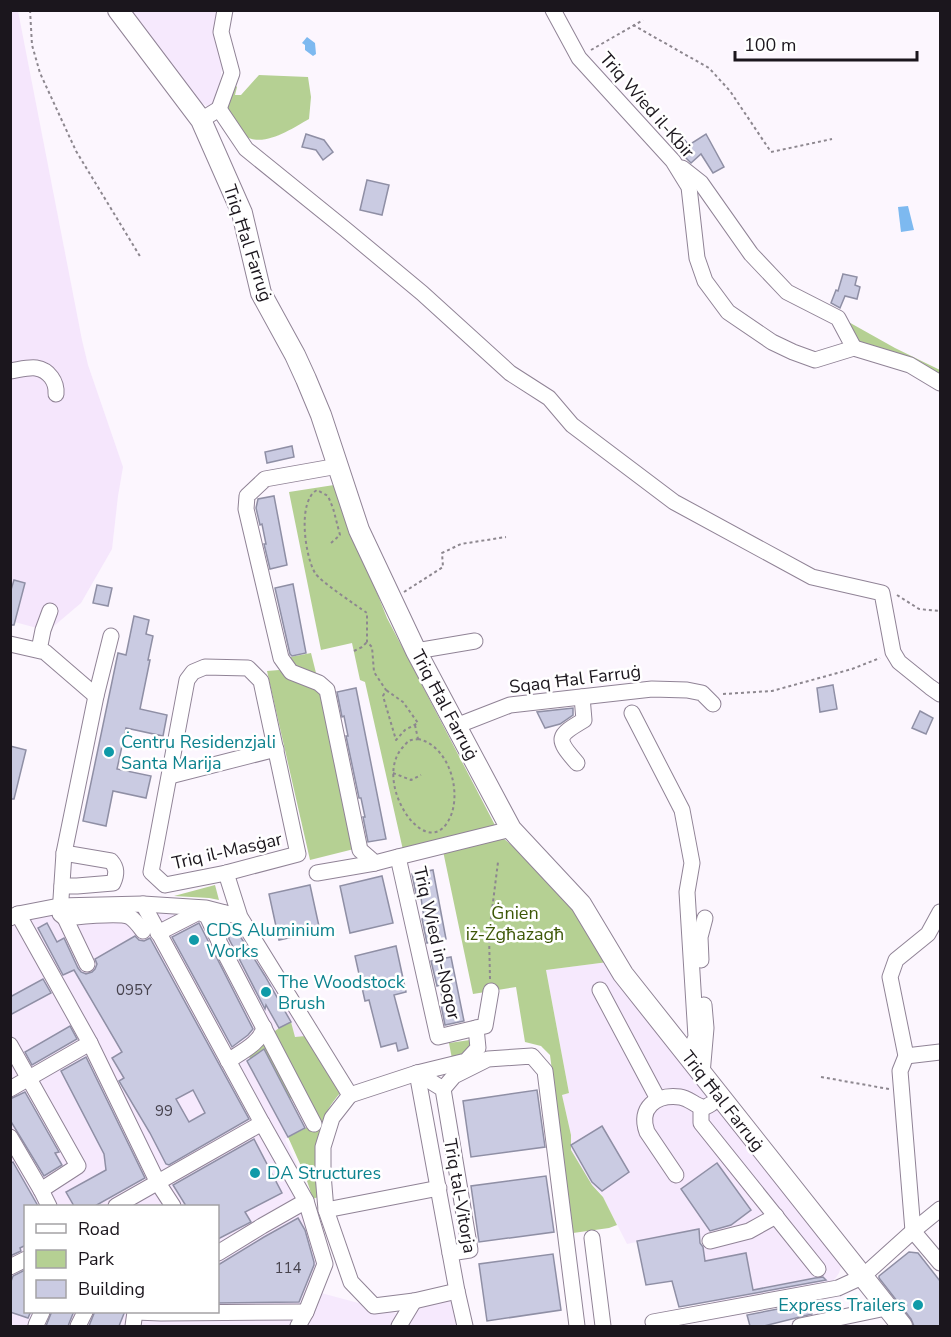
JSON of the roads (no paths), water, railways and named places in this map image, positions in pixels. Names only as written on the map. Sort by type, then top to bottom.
[{"type":"main road","name":"Triq Ħal Farruġ","points":[[118,10],[201,120],[242,213],[261,293],[306,379],[359,530],[416,651],[511,829],[581,904],[623,974],[902,1326]]},
{"type":"street","points":[[201,120],[219,109],[232,73],[221,32],[225,10]]},
{"type":"street","name":"Triq Wied il-Kbir","points":[[553,10],[579,58],[673,161],[689,187],[697,258],[705,281],[728,312],[772,342],[815,360],[854,348]]},
{"type":"street","points":[[219,109],[246,149],[422,293],[510,373],[549,398],[572,425],[674,502],[812,577],[882,593],[894,652],[899,662],[940,694]]},
{"type":"street","points":[[673,161],[701,183],[751,255],[787,292],[838,318],[854,348],[910,365],[940,383]]},
{"type":"street","points":[[10,371],[36,368],[46,372],[53,381],[56,394]]},
{"type":"street","points":[[338,466],[265,478],[247,496],[246,509],[281,658],[291,672],[319,683],[327,690],[360,850],[375,863]]},
{"type":"street","points":[[39,650],[50,611]]},
{"type":"street","points":[[90,962],[76,942],[62,912],[64,853],[96,696],[111,636]]},
{"type":"street","points":[[416,651],[475,640]]},
{"type":"street","points":[[10,644],[45,652],[96,696]]},
{"type":"street","points":[[205,667],[248,668],[261,681],[276,749],[170,776],[187,680],[193,672],[205,667]]},
{"type":"street","name":"Sqaq Ħal Farruġ","points":[[456,726],[510,705],[652,689],[702,693],[713,704]]},
{"type":"street","points":[[577,763],[564,749],[562,737],[565,731],[584,720],[582,698]]},
{"type":"street","points":[[632,713],[682,810],[692,863],[687,892],[696,1036],[688,1056]]},
{"type":"street","name":"Triq il-Masġar","points":[[170,776],[151,872],[165,885],[226,873],[298,854],[276,749]]},
{"type":"street","name":"Triq Wied in-Noqor","points":[[317,873],[375,863],[511,829]]},
{"type":"street","points":[[62,886],[113,883],[116,875],[116,866],[111,861],[64,853]]},
{"type":"street","name":"Triq Wied in-Noqor","points":[[398,857],[438,1037],[476,1028]]},
{"type":"street","points":[[226,873],[233,915],[350,1095]]},
{"type":"street","points":[[172,1205],[158,1183],[90,1043],[82,1018],[14,916],[143,904],[207,908],[233,915]]},
{"type":"street","points":[[138,1313],[162,1320],[305,1321],[325,1264],[306,1202],[228,1061],[151,932],[143,904]]},
{"type":"street","points":[[62,912],[129,917],[151,932]]},
{"type":"street","points":[[151,932],[199,912],[207,916],[314,1124]]},
{"type":"street","points":[[940,912],[928,934],[896,960],[890,977],[906,1056],[900,1071],[913,1231],[940,1263]]},
{"type":"street","points":[[219,942],[218,931],[233,915]]},
{"type":"street","points":[[702,1074],[706,1028],[700,937],[705,918]]},
{"type":"street","points":[[600,990],[658,1099]]},
{"type":"street","points":[[457,1291],[414,1301],[374,1306],[351,1282],[326,1210],[323,1147],[332,1118],[350,1095],[417,1073],[466,1061],[478,1048],[476,1028],[485,1026],[490,991]]},
{"type":"street","points":[[228,1061],[255,1042],[262,1035],[264,1027]]},
{"type":"street","points":[[10,1089],[90,1043]]},
{"type":"street","points":[[10,1045],[78,1166],[41,1190]]},
{"type":"street","points":[[906,1056],[940,1052]]},
{"type":"street","points":[[443,1089],[454,1076],[488,1059],[532,1056],[545,1071],[576,1326]]},
{"type":"street","points":[[417,1073],[443,1089],[470,1250],[450,1254]]},
{"type":"street","name":"Triq tal-Vitorja","points":[[417,1073],[465,1326]]},
{"type":"street","points":[[676,1175],[647,1132],[645,1116],[650,1104],[658,1099],[681,1097],[705,1107],[721,1098]]},
{"type":"street","points":[[701,1107],[701,1123],[818,1269]]},
{"type":"street","points":[[119,1205],[136,1200],[158,1183],[262,1123]]},
{"type":"street","points":[[10,1137],[48,1205]]},
{"type":"street","points":[[326,1210],[439,1188]]},
{"type":"street","points":[[219,1252],[306,1202]]},
{"type":"street","points":[[652,1322],[838,1288],[862,1277],[940,1209]]},
{"type":"street","points":[[710,1241],[749,1231],[776,1216]]},
{"type":"street","points":[[592,1238],[603,1326]]},
{"type":"street","points":[[10,1267],[24,1260]]},
{"type":"street","points":[[399,1326],[414,1301]]},
{"type":"street","points":[[800,1326],[886,1308]]},
{"type":"water","points":[[307,37],[315,43],[316,54],[313,56],[305,50],[305,45],[302,43]]},
{"type":"water","points":[[908,206],[914,230],[901,232],[898,207]]},
{"type":"place","name":"Ċentru Residenzjali Santa Marija","points":[[109,752]]},
{"type":"place","name":"CDS Aluminium Works","points":[[194,940]]},
{"type":"place","name":"The Woodstock Brush","points":[[266,992]]},
{"type":"place","name":"DA Structures","points":[[255,1173]]},
{"type":"place","name":"Express Trailers","points":[[918,1305]]},
{"type":"park label","name":"Ġnien iż-Żgħażagħ","points":[[515,923]]}]
